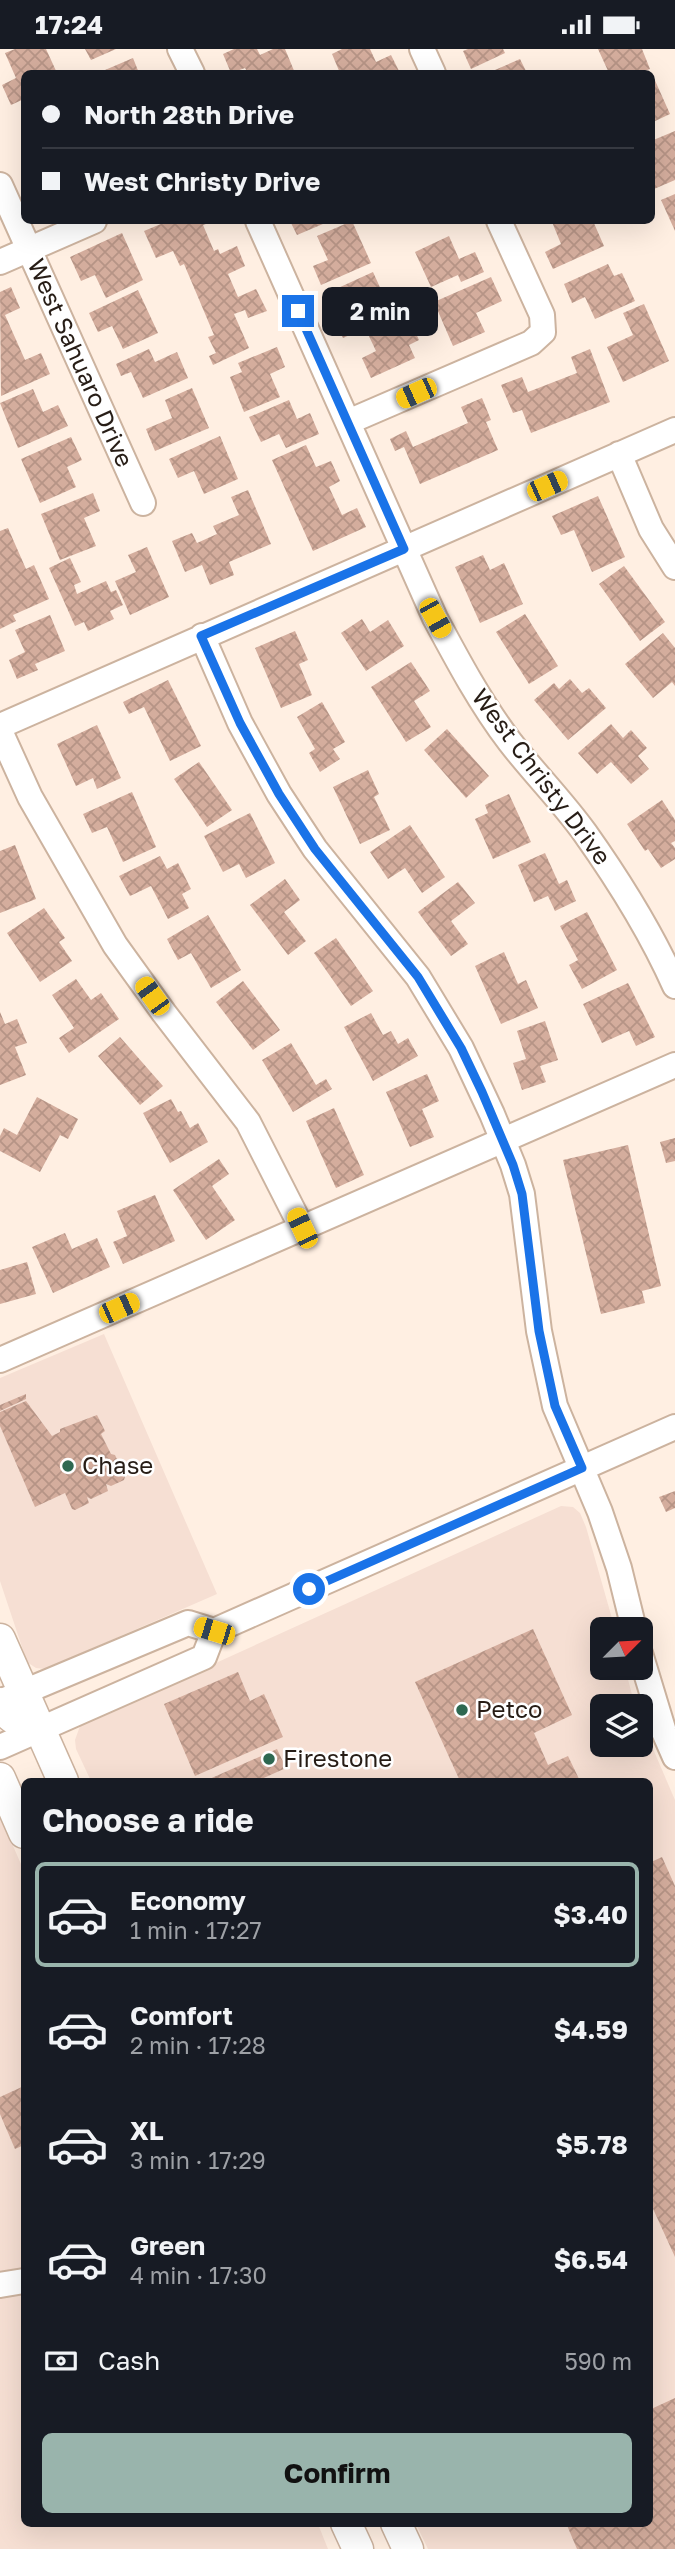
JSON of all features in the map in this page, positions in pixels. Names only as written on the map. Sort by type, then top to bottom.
[{"type":"main road","points":[[0,1639],[8,1699],[41,1730],[62,1778]]},
{"type":"main road","points":[[0,1778],[21,1826]]},
{"type":"main road","points":[[348,2527],[358,2549]]},
{"type":"main road","points":[[398,2527],[408,2549]]},
{"type":"street","points":[[180,49],[190,70]]},
{"type":"street","points":[[422,49],[432,70]]},
{"type":"street","name":"West Sahuaro Drive","points":[[0,185],[143,503]]},
{"type":"street","points":[[0,262],[87,224]]},
{"type":"street","name":"West Christy Drive","points":[[259,224],[435,618],[482,702],[597,851],[637,914],[675,986]]},
{"type":"street","points":[[348,422],[531,342],[543,332],[542,315],[500,224]]},
{"type":"street","points":[[302,1228],[248,1122],[115,945],[30,797],[0,728],[201,636],[675,430]]},
{"type":"street","points":[[619,454],[651,529],[675,567]]},
{"type":"street","points":[[201,636],[240,723],[279,794],[315,849],[418,977],[461,1048],[502,1139],[522,1194],[539,1331],[555,1406],[604,1523],[631,1617]]},
{"type":"street","points":[[0,1360],[675,1065]]},
{"type":"street","points":[[8,1699],[188,1623],[214,1631],[675,1427]]},
{"type":"street","points":[[0,1747],[204,1657],[214,1631]]},
{"type":"street","points":[[648,1680],[660,1721],[675,1757]]},
{"type":"street","points":[[0,2285],[21,2282]]},
{"type":"shaded area","points":[[104,1334],[217,1594],[45,1669],[36,1668],[27,1662],[0,1581],[0,1378]]},
{"type":"shaded area","points":[[561,1506],[573,1507],[580,1513],[612,1617],[590,1617],[590,1680],[628,1680],[632,1694],[590,1694],[590,1757],[653,1757],[653,1749],[675,1800],[675,2549],[428,2549],[417,2527],[653,2527],[653,1778],[90,1778],[76,1749],[75,1740],[80,1726]]},
{"type":"shaded area","points":[[0,1816],[21,1864],[21,2527],[319,2527],[328,2549],[0,2549]]},
{"type":"building","points":[[15,49],[46,49],[56,70],[21,70],[21,100],[11,105],[2,85],[16,78],[5,53]]},
{"type":"building","points":[[85,49],[116,49],[91,60]]},
{"type":"building","points":[[234,49],[257,49],[260,55],[273,49],[285,49],[294,70],[230,70],[223,54]]},
{"type":"building","points":[[342,49],[370,49],[376,62],[391,55],[398,70],[339,70],[332,54]]},
{"type":"building","points":[[503,49],[505,53],[471,69],[463,51]]},
{"type":"building","points":[[598,49],[642,49],[650,69],[647,70],[608,70]]},
{"type":"building","points":[[133,58],[138,70],[105,70]]},
{"type":"building","points":[[520,59],[526,70],[495,70]]},
{"type":"building","points":[[655,80],[670,114],[655,121]]},
{"type":"building","points":[[675,131],[675,180],[655,189],[655,139]]},
{"type":"building","points":[[675,194],[675,231],[661,200]]},
{"type":"building","points":[[161,224],[206,224],[203,225],[214,251],[218,249],[220,254],[237,246],[245,266],[228,274],[238,297],[256,289],[267,311],[248,318],[245,310],[234,314],[249,348],[213,365],[209,356],[216,353],[208,337],[214,335],[184,264],[180,266],[173,251],[156,258],[144,231]]},
{"type":"building","points":[[292,224],[323,224],[297,235]]},
{"type":"building","points":[[345,224],[353,224],[371,263],[321,285],[313,266],[328,260],[317,236]]},
{"type":"building","points":[[553,224],[594,224],[604,246],[553,269],[545,252],[561,244]]},
{"type":"building","points":[[122,233],[143,280],[106,298],[95,275],[81,281],[70,257]]},
{"type":"building","points":[[449,236],[459,259],[475,252],[484,272],[461,282],[458,275],[431,287],[415,252]]},
{"type":"building","points":[[608,264],[614,276],[622,273],[635,301],[595,319],[585,297],[572,303],[564,284]]},
{"type":"building","points":[[373,272],[393,316],[343,338],[334,319],[348,312],[338,288]]},
{"type":"building","points":[[491,277],[502,301],[476,313],[485,332],[453,346],[434,302]]},
{"type":"building","points":[[11,287],[20,308],[5,315],[25,360],[41,353],[50,374],[1,396],[0,292]]},
{"type":"building","points":[[138,290],[158,333],[123,349],[112,326],[98,332],[89,313]]},
{"type":"building","points":[[644,304],[669,361],[623,382],[607,347],[633,335],[623,313]]},
{"type":"building","points":[[407,314],[419,340],[409,345],[415,358],[371,378],[362,358],[376,351],[367,332]]},
{"type":"building","points":[[277,347],[285,367],[270,374],[280,397],[244,412],[230,377],[242,372],[238,363]]},
{"type":"building","points":[[149,349],[155,362],[177,352],[188,378],[143,398],[131,372],[121,376],[116,364]]},
{"type":"building","points":[[590,349],[610,402],[531,433],[522,410],[513,413],[501,385],[522,377],[528,392],[577,373],[571,357]]},
{"type":"building","points":[[192,388],[209,428],[155,451],[146,429],[172,418],[165,400]]},
{"type":"building","points":[[33,389],[43,412],[58,405],[68,426],[18,448],[0,403]]},
{"type":"building","points":[[482,398],[491,420],[486,422],[498,450],[420,484],[404,447],[395,451],[390,439],[406,431],[413,447],[468,423],[461,407]]},
{"type":"building","points":[[289,400],[297,419],[310,413],[319,434],[286,448],[279,434],[261,442],[249,417]]},
{"type":"building","points":[[220,436],[238,479],[204,494],[194,471],[178,478],[169,459]]},
{"type":"building","points":[[71,437],[82,460],[67,467],[76,487],[40,503],[21,459]]},
{"type":"building","points":[[306,445],[316,467],[331,461],[340,481],[329,487],[342,515],[357,508],[366,527],[313,551],[272,460]]},
{"type":"building","points":[[248,490],[271,544],[229,562],[234,575],[210,585],[202,565],[185,572],[172,541],[192,533],[197,543],[217,534],[213,526],[239,515],[231,497]]},
{"type":"building","points":[[93,493],[100,511],[84,518],[96,546],[60,560],[41,514]]},
{"type":"building","points":[[598,496],[625,557],[592,572],[574,530],[561,535],[552,516]]},
{"type":"building","points":[[8,528],[26,569],[34,565],[49,599],[13,615],[16,621],[0,629],[0,531]]},
{"type":"building","points":[[147,547],[169,597],[130,615],[115,581],[136,572],[128,555]]},
{"type":"building","points":[[483,555],[490,570],[504,563],[523,604],[480,623],[455,567]]},
{"type":"building","points":[[70,558],[81,582],[74,585],[77,594],[106,581],[111,592],[116,590],[123,605],[110,611],[114,619],[88,631],[84,622],[75,626],[49,568]]},
{"type":"building","points":[[624,566],[665,622],[640,641],[599,584]]},
{"type":"building","points":[[525,614],[558,666],[529,684],[496,632]]},
{"type":"building","points":[[50,615],[65,651],[35,664],[38,670],[17,679],[9,660],[25,652],[15,630]]},
{"type":"building","points":[[362,619],[370,632],[388,620],[404,646],[366,671],[341,633]]},
{"type":"building","points":[[295,631],[308,660],[299,664],[312,695],[281,708],[255,648]]},
{"type":"building","points":[[663,633],[675,648],[675,686],[672,682],[653,698],[625,664]]},
{"type":"building","points":[[411,662],[430,691],[414,701],[431,727],[406,742],[371,687]]},
{"type":"building","points":[[570,679],[582,693],[589,688],[606,708],[568,740],[534,700],[554,683],[559,689]]},
{"type":"building","points":[[168,680],[201,746],[170,761],[144,707],[129,714],[123,702]]},
{"type":"building","points":[[322,702],[345,742],[333,749],[340,759],[320,772],[309,753],[315,749],[297,717]]},
{"type":"building","points":[[611,724],[623,738],[631,730],[647,748],[638,756],[649,769],[631,784],[611,762],[597,774],[578,753]]},
{"type":"building","points":[[97,725],[121,778],[97,789],[93,778],[76,786],[57,744]]},
{"type":"building","points":[[447,729],[489,776],[466,798],[424,750]]},
{"type":"building","points":[[199,762],[232,810],[207,827],[174,779]]},
{"type":"building","points":[[368,770],[379,794],[374,797],[390,830],[360,844],[333,787]]},
{"type":"building","points":[[132,792],[156,847],[123,862],[107,827],[92,833],[83,814]]},
{"type":"building","points":[[509,794],[531,842],[493,859],[475,819],[488,813],[485,805]]},
{"type":"building","points":[[662,800],[675,820],[675,841],[671,843],[675,848],[675,859],[661,868],[648,849],[645,851],[627,824]]},
{"type":"building","points":[[250,813],[275,863],[246,878],[239,864],[223,872],[204,836]]},
{"type":"building","points":[[410,825],[445,877],[422,893],[405,868],[388,879],[370,852]]},
{"type":"building","points":[[15,845],[36,899],[0,913],[0,851]]},
{"type":"building","points":[[545,853],[559,884],[567,880],[576,901],[555,911],[548,896],[534,902],[518,865]]},
{"type":"building","points":[[160,856],[167,869],[178,863],[191,889],[182,894],[189,908],[168,919],[151,886],[130,896],[119,876]]},
{"type":"building","points":[[285,879],[300,900],[284,912],[306,941],[288,955],[250,905]]},
{"type":"building","points":[[458,882],[475,903],[451,921],[468,944],[451,956],[418,912]]},
{"type":"building","points":[[44,908],[65,938],[59,942],[72,961],[40,982],[7,933]]},
{"type":"building","points":[[587,912],[617,970],[582,989],[569,965],[578,960],[560,926]]},
{"type":"building","points":[[208,915],[241,970],[211,988],[191,953],[178,960],[167,939]]},
{"type":"building","points":[[336,938],[373,991],[351,1006],[314,953]]},
{"type":"building","points":[[504,952],[518,984],[526,980],[538,1008],[501,1024],[475,966]]},
{"type":"building","points":[[76,979],[91,1000],[101,993],[119,1019],[69,1053],[59,1038],[74,1028],[52,995]]},
{"type":"building","points":[[243,981],[280,1030],[253,1050],[216,1002]]},
{"type":"building","points":[[628,983],[655,1037],[636,1046],[629,1031],[602,1043],[583,1004]]},
{"type":"building","points":[[0,1012],[5,1024],[17,1019],[27,1043],[15,1047],[26,1075],[0,1085]]},
{"type":"building","points":[[371,1013],[383,1035],[391,1031],[398,1044],[408,1038],[418,1056],[373,1081],[344,1027]]},
{"type":"building","points":[[545,1021],[558,1060],[540,1066],[546,1082],[522,1090],[513,1063],[526,1059],[517,1031]]},
{"type":"building","points":[[120,1037],[163,1086],[140,1105],[98,1056]]},
{"type":"building","points":[[291,1043],[316,1085],[326,1079],[332,1089],[293,1112],[262,1060]]},
{"type":"building","points":[[427,1074],[439,1101],[422,1109],[434,1137],[410,1147],[386,1092]]},
{"type":"building","points":[[37,1097],[78,1119],[68,1139],[60,1135],[40,1172],[0,1151],[0,1136],[4,1128],[17,1135]]},
{"type":"building","points":[[171,1099],[190,1128],[198,1123],[208,1142],[170,1163],[143,1113]]},
{"type":"building","points":[[334,1108],[364,1175],[336,1188],[306,1121]]},
{"type":"building","points":[[675,1138],[675,1161],[666,1163],[660,1142]]},
{"type":"building","points":[[628,1145],[661,1286],[642,1291],[645,1303],[601,1314],[563,1160]]},
{"type":"building","points":[[219,1159],[229,1174],[212,1186],[235,1220],[206,1240],[173,1190]]},
{"type":"building","points":[[155,1195],[175,1241],[123,1264],[113,1242],[127,1236],[117,1211]]},
{"type":"building","points":[[65,1233],[72,1249],[97,1238],[110,1267],[53,1293],[32,1247]]},
{"type":"building","points":[[27,1262],[36,1294],[0,1304],[0,1270]]},
{"type":"building","points":[[26,1394],[26,1399],[0,1411],[0,1405]]},
{"type":"building","name":"Chase","points":[[26,1401],[52,1436],[60,1432],[60,1429],[97,1415],[105,1431],[101,1434],[111,1454],[115,1455],[124,1480],[111,1486],[106,1484],[108,1491],[91,1499],[87,1497],[89,1503],[75,1510],[65,1493],[35,1507],[0,1426],[0,1412]]},
{"type":"building","points":[[675,1491],[675,1508],[666,1512],[659,1497]]},
{"type":"building","points":[[533,1629],[572,1715],[534,1733],[548,1765],[568,1756],[579,1778],[459,1778],[415,1682]]},
{"type":"building","points":[[238,1672],[250,1701],[264,1694],[283,1737],[195,1776],[164,1704]]},
{"type":"building","name":"Firestone","points":[[277,1749],[286,1768],[264,1778],[212,1778]]},
{"type":"building","points":[[662,1857],[675,1886],[675,2257],[653,2209],[653,1861]]},
{"type":"building","points":[[21,2087],[21,2146],[15,2149],[0,2114],[0,2097]]},
{"type":"building","points":[[675,2398],[675,2549],[577,2549],[568,2527],[653,2527],[653,2408]]},
{"type":"place","name":"Chase","points":[[68,1466]]},
{"type":"place","name":"Petco","points":[[462,1710]]},
{"type":"place","name":"Firestone","points":[[269,1759]]},
{"type":"route","points":[[298,311],[404,549],[201,636],[240,723],[279,794],[315,849],[418,977],[461,1048],[482,1092],[513,1165],[522,1194],[539,1331],[555,1406],[582,1468],[309,1589]]}]
